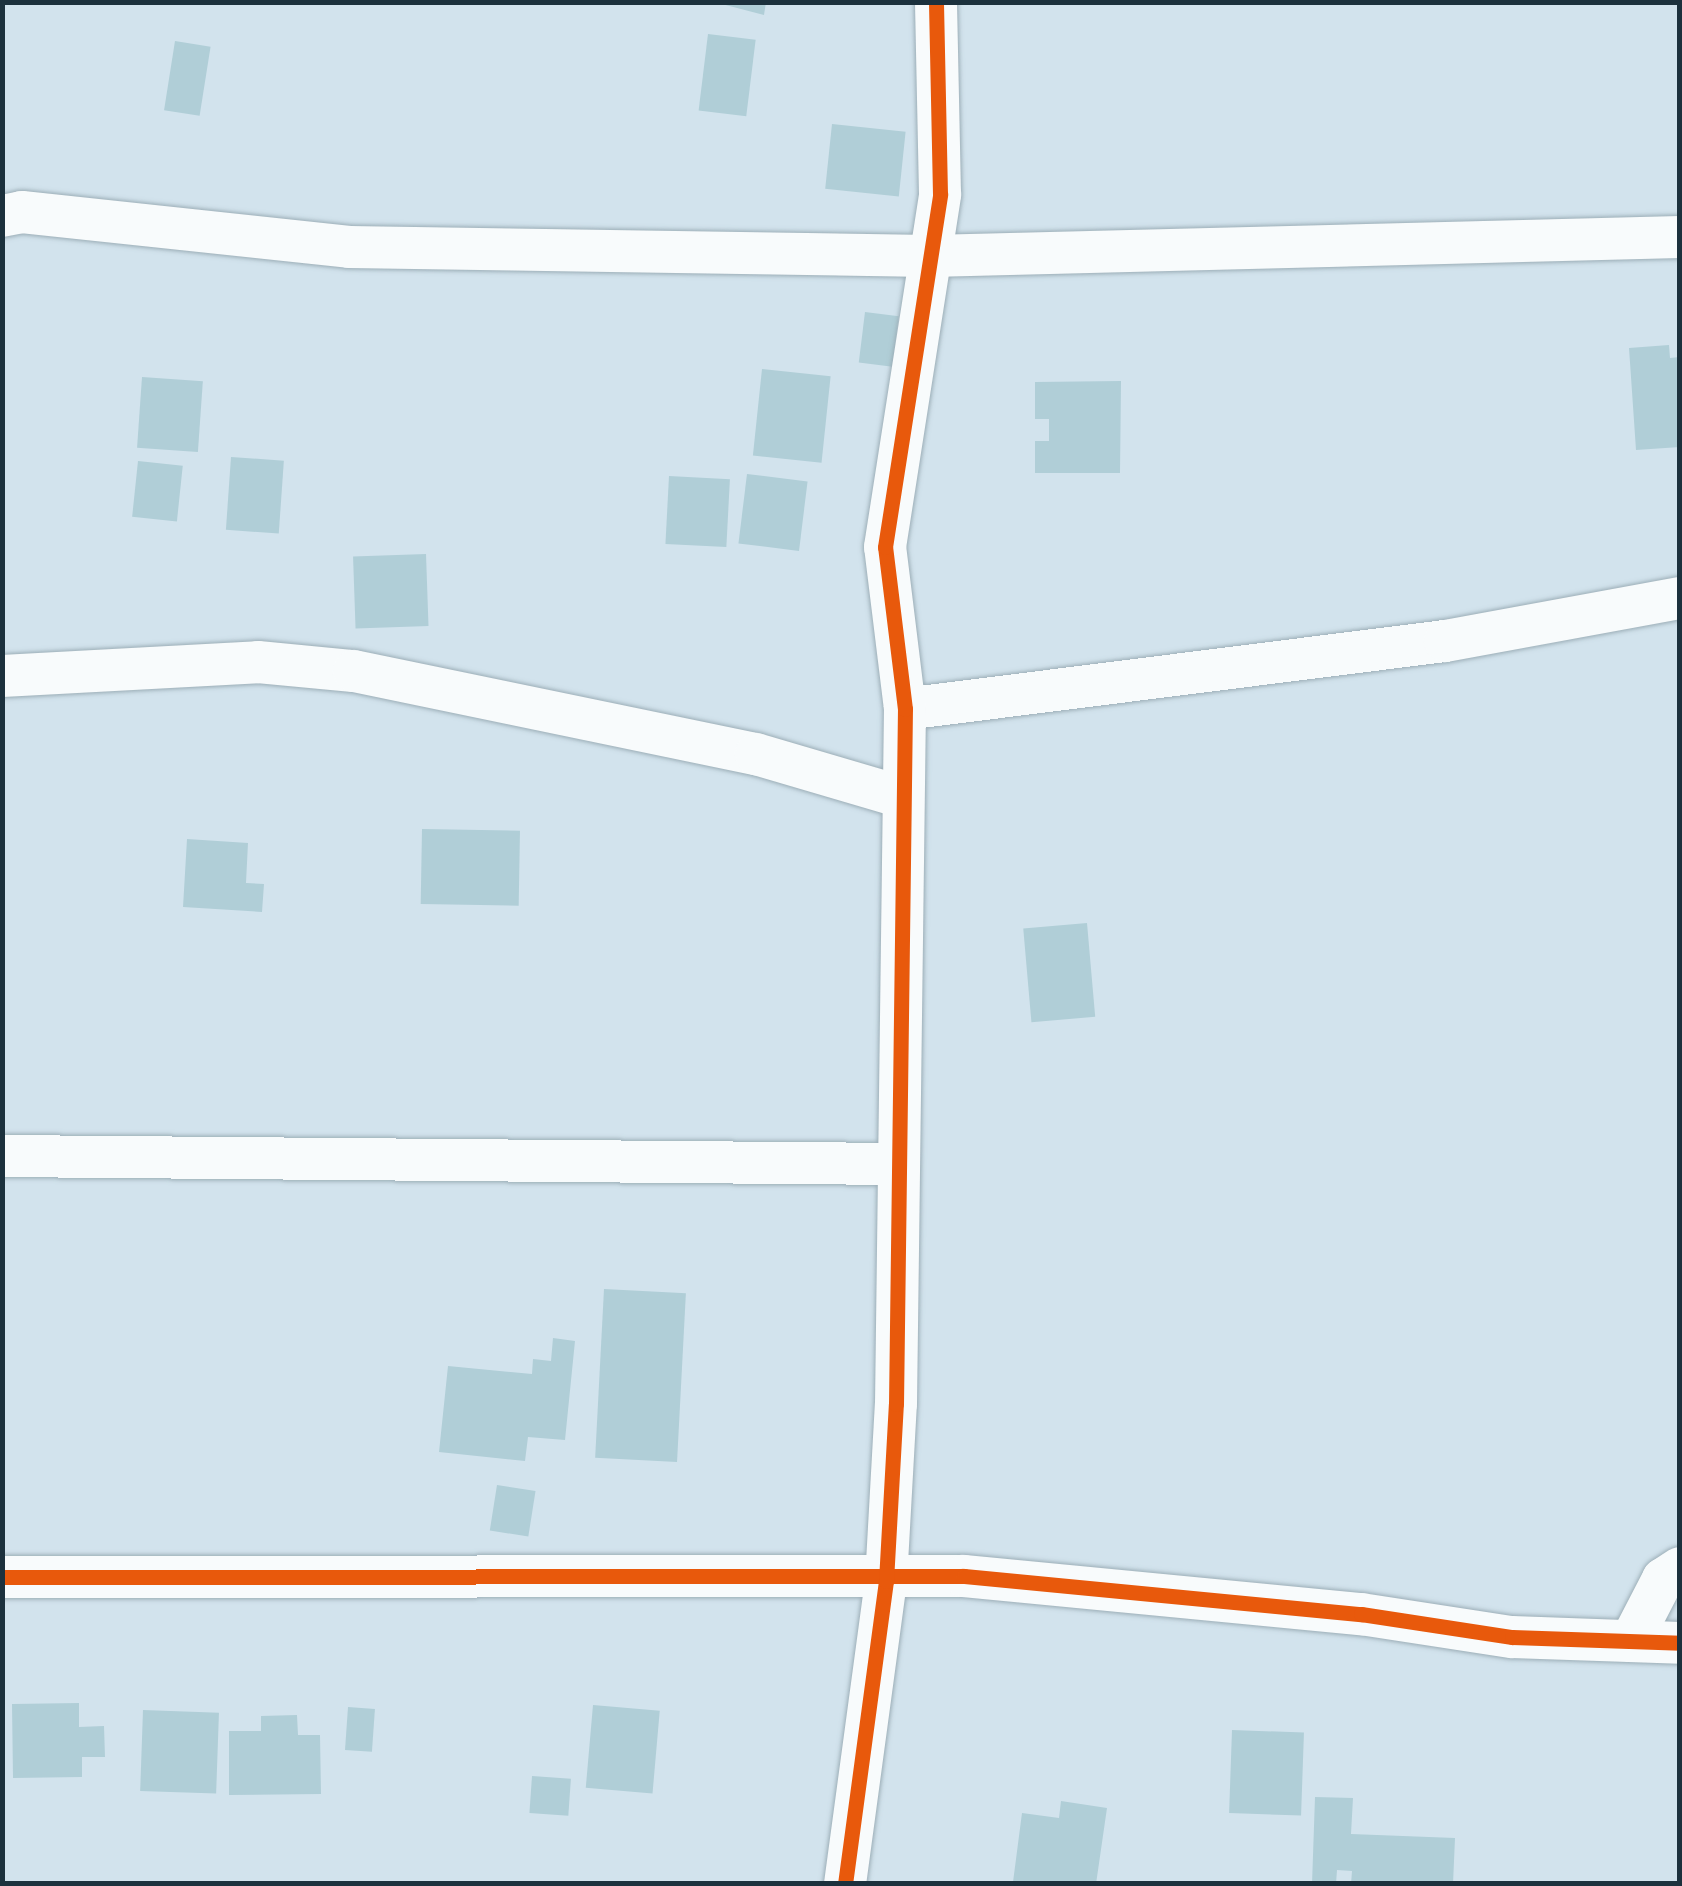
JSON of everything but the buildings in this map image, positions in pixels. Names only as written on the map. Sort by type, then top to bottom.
[{"type":"street","points":[[845,1884],[886,1580],[896,1404],[905,709],[885,547],[940,194],[936,2]]},
{"type":"street","points":[[2,216],[22,212],[349,247],[930,256],[1680,237]]},
{"type":"street","points":[[905,709],[1445,641],[1680,598]]},
{"type":"street","points":[[2,676],[258,662],[354,671],[756,754],[902,797]]},
{"type":"street","points":[[2,1156],[897,1164]]},
{"type":"street","points":[[1631,1641],[1663,1579],[1680,1568]]},
{"type":"street","points":[[2,1578],[886,1580],[964,1576],[1361,1614],[1512,1637],[1680,1643]]},
{"type":"cycle path","points":[[845,1884],[886,1581],[896,1404],[905,709],[885,547],[940,194],[936,2]]},
{"type":"cycle path","points":[[2,1577],[964,1576],[1361,1614],[1512,1637],[1680,1643]]}]
